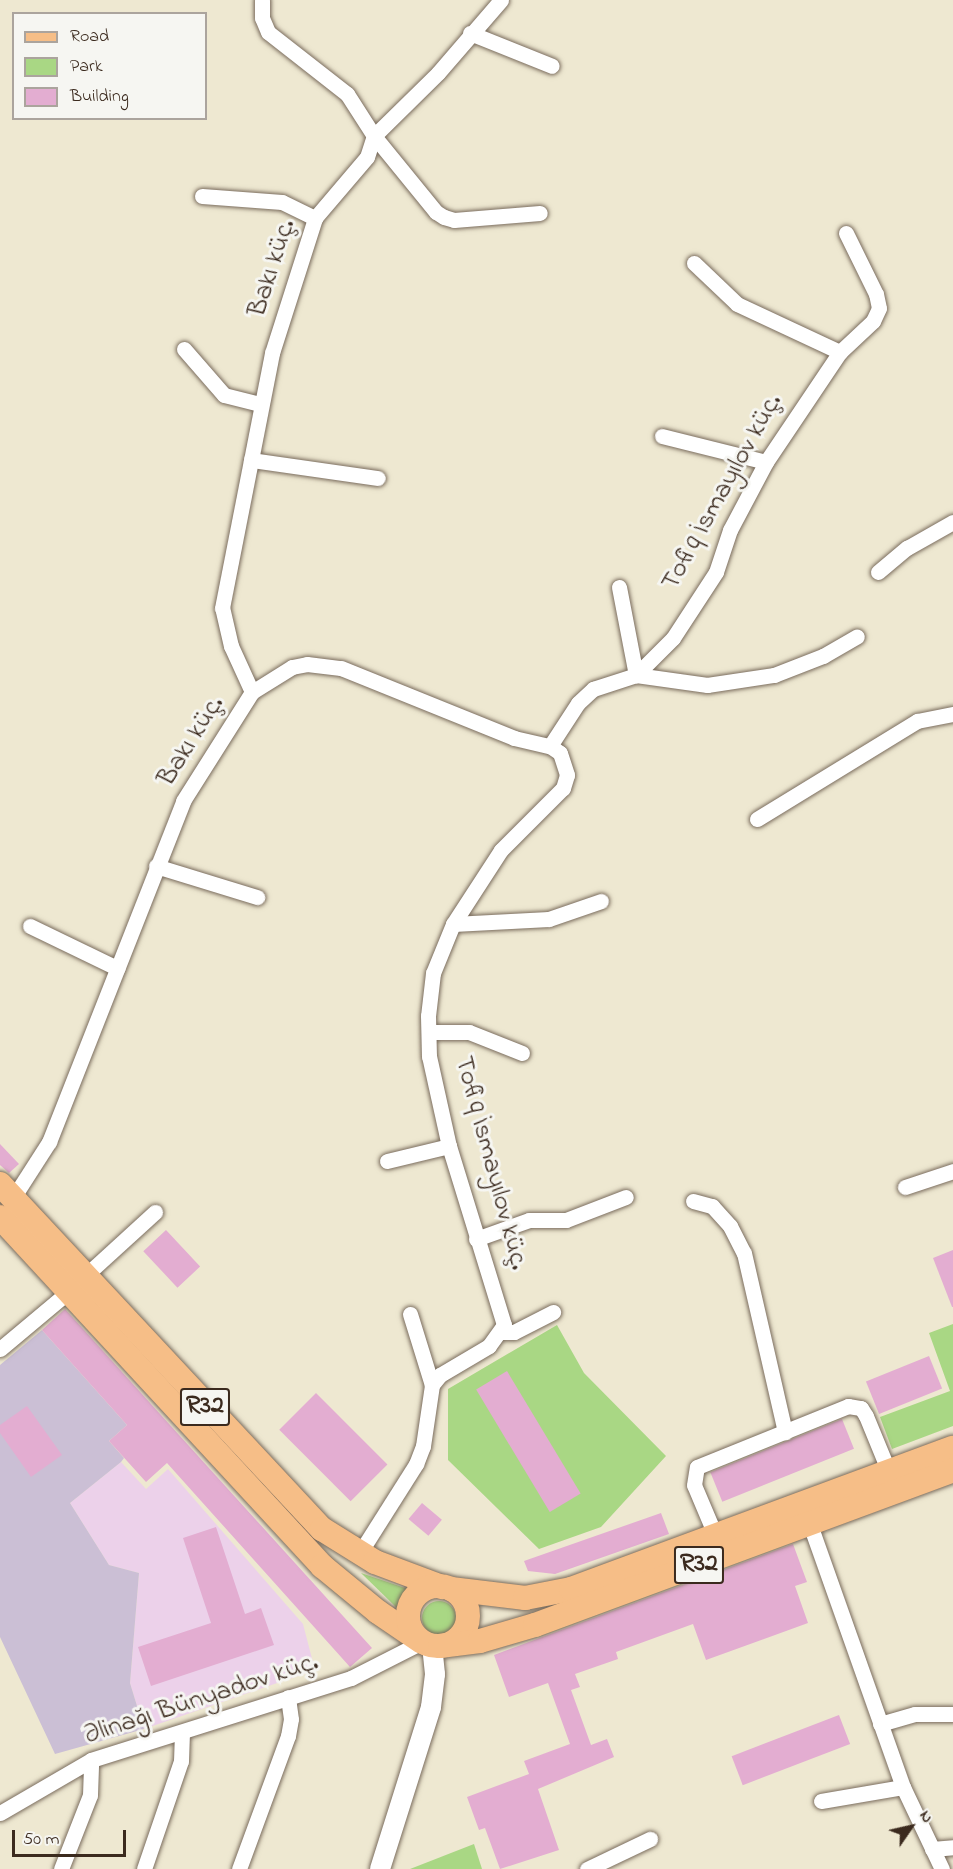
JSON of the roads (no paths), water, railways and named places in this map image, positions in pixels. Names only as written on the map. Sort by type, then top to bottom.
[{"type":"main road","name":"R32","points":[[4,1199],[322,1566],[378,1612],[432,1645],[480,1641],[535,1625],[806,1514],[889,1472],[953,1448]]},
{"type":"main road","name":"R32","points":[[77,1284],[322,1529],[359,1554],[404,1575],[446,1588],[503,1597],[544,1596],[716,1537],[806,1514],[953,1470]]},
{"type":"main road","points":[[446,1588],[464,1601],[466,1626],[456,1640],[432,1645],[410,1626],[410,1606],[422,1591],[446,1588]]},
{"type":"street","points":[[262,0],[262,18],[268,32],[334,81],[361,112],[374,136],[436,212],[454,220],[540,213]]},
{"type":"street","name":"Bakı küç.","points":[[4,1199],[49,1142],[183,801],[252,692],[231,646],[222,608],[272,353],[315,218],[367,157],[374,136],[438,73],[470,33],[501,0]]},
{"type":"street","points":[[470,33],[552,66]]},
{"type":"street","points":[[202,196],[282,202],[315,218]]},
{"type":"street","name":"Tofiq İsmayılov küç.","points":[[501,1332],[503,1315],[476,1239],[449,1146],[429,1056],[433,973],[453,924],[501,850],[562,788],[565,763],[550,746],[578,703],[593,690],[636,675],[673,638],[716,572],[730,530],[766,462],[840,352],[873,321],[879,308],[846,233]]},
{"type":"street","points":[[694,263],[737,304],[840,352]]},
{"type":"street","points":[[184,349],[224,394],[261,404]]},
{"type":"street","points":[[662,436],[766,462]]},
{"type":"street","points":[[251,460],[378,478]]},
{"type":"street","points":[[878,572],[889,560],[953,522]]},
{"type":"street","points":[[619,587],[636,675],[707,685],[774,675],[823,656],[857,636]]},
{"type":"street","points":[[252,692],[292,667],[307,664],[341,668],[514,738],[550,746]]},
{"type":"street","points":[[757,819],[917,721],[953,714]]},
{"type":"street","points":[[156,866],[257,897]]},
{"type":"street","points":[[453,924],[549,919],[601,902]]},
{"type":"street","points":[[30,926],[117,968]]},
{"type":"street","points":[[429,1032],[469,1032],[522,1053]]},
{"type":"street","points":[[387,1161],[449,1146]]},
{"type":"street","points":[[905,1187],[953,1171]]},
{"type":"street","points":[[476,1239],[529,1220],[566,1220],[626,1197]]},
{"type":"street","points":[[693,1202],[712,1206],[730,1226],[744,1253],[785,1432]]},
{"type":"street","points":[[0,1349],[77,1284],[155,1212]]},
{"type":"street","points":[[432,1385],[440,1375],[489,1346],[501,1332],[514,1332],[553,1312]]},
{"type":"street","points":[[359,1554],[420,1455],[432,1385],[410,1314]]},
{"type":"street","points":[[716,1537],[694,1485],[697,1467],[848,1406],[861,1408],[889,1472]]},
{"type":"street","points":[[806,1514],[903,1787],[942,1869]]},
{"type":"street","points":[[380,1869],[431,1707],[435,1674],[432,1645]]},
{"type":"street","name":"Əlinağı Bünyadov küç.","points":[[0,1813],[91,1760],[351,1678],[432,1645]]},
{"type":"street","points":[[239,1869],[288,1736],[291,1719],[288,1697]]},
{"type":"street","points":[[880,1724],[915,1714],[953,1714]]},
{"type":"street","points":[[144,1869],[181,1761],[182,1732]]},
{"type":"street","points":[[61,1869],[90,1795],[91,1760]]},
{"type":"street","points":[[821,1801],[903,1787]]},
{"type":"street","points":[[587,1869],[650,1839]]},
{"type":"street","points":[[932,1848],[953,1847]]}]
